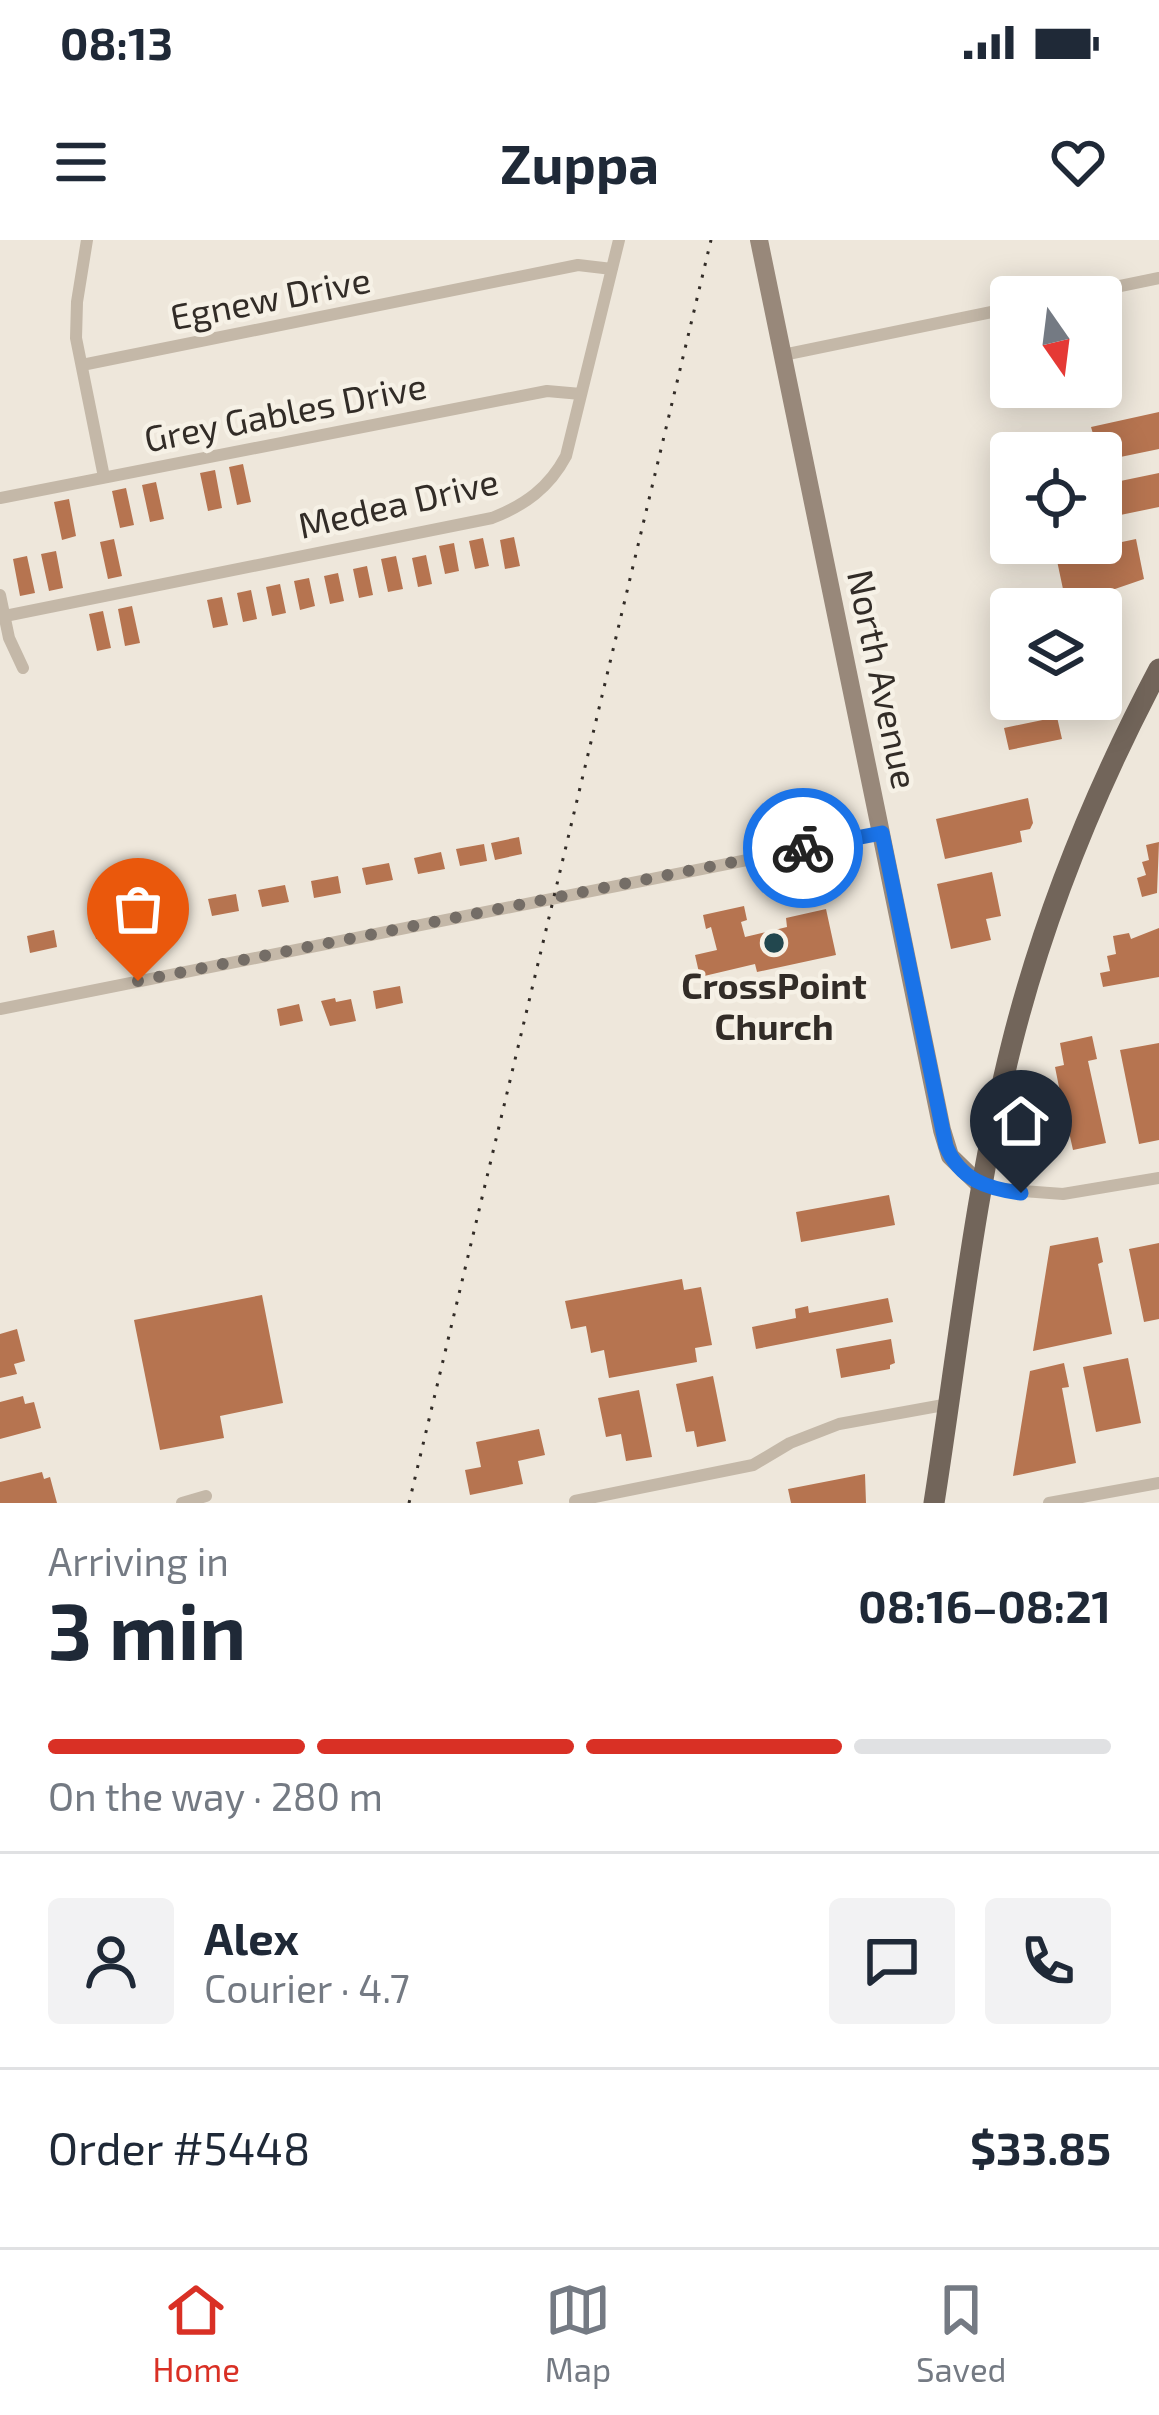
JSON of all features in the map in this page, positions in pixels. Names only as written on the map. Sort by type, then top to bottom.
[{"type":"main road","name":"North Avenue","points":[[759,240],[946,1146],[956,1164],[983,1188]]},
{"type":"main road","points":[[940,1502],[949,1404],[983,1188],[1012,1044],[1051,912],[1099,789],[1159,669]]},
{"type":"street","points":[[87,240],[75,321],[104,477]]},
{"type":"street","name":"Medea Drive","points":[[4,616],[492,518],[526,502],[549,484],[566,456],[620,240]]},
{"type":"street","name":"Egnew Drive","points":[[82,365],[578,265],[612,269]]},
{"type":"street","points":[[1122,286],[1159,278]]},
{"type":"street","points":[[783,355],[990,312]]},
{"type":"street","name":"Grey Gables Drive","points":[[0,498],[547,391],[581,394]]},
{"type":"street","points":[[0,595],[23,668]]},
{"type":"street","points":[[0,1009],[882,833]]},
{"type":"street","points":[[983,1188],[1063,1194],[1159,1178]]},
{"type":"street","points":[[574,1502],[753,1465],[827,1428],[949,1404]]},
{"type":"street","points":[[1049,1503],[1159,1483]]},
{"type":"street","points":[[182,1503],[206,1496]]},
{"type":"building","points":[[1159,412],[1159,449],[1122,457],[1122,432],[1092,432],[1091,427]]},
{"type":"building","points":[[243,464],[251,502],[237,505],[229,467]]},
{"type":"building","points":[[215,470],[222,508],[208,511],[200,473]]},
{"type":"building","points":[[1159,473],[1159,507],[1122,515],[1122,481]]},
{"type":"building","points":[[156,482],[164,519],[150,522],[142,485]]},
{"type":"building","points":[[126,488],[134,525],[120,528],[112,491]]},
{"type":"building","points":[[69,499],[76,536],[62,540],[54,502]]},
{"type":"building","points":[[514,537],[520,566],[505,569],[500,540]]},
{"type":"building","points":[[483,538],[489,566],[475,569],[469,541]]},
{"type":"building","points":[[114,539],[122,576],[108,579],[100,542]]},
{"type":"building","points":[[1136,539],[1144,579],[1118,588],[1063,588],[1058,564],[1122,564],[1122,542]]},
{"type":"building","points":[[454,543],[459,571],[445,574],[439,546]]},
{"type":"building","points":[[56,551],[63,588],[49,591],[41,554]]},
{"type":"building","points":[[426,555],[432,584],[418,587],[412,558]]},
{"type":"building","points":[[27,556],[35,593],[20,596],[13,559]]},
{"type":"building","points":[[396,556],[403,589],[388,592],[381,559]]},
{"type":"building","points":[[367,566],[373,595],[359,598],[353,569]]},
{"type":"building","points":[[338,573],[344,601],[330,604],[324,576]]},
{"type":"building","points":[[309,578],[315,606],[300,610],[294,581]]},
{"type":"building","points":[[280,584],[286,613],[272,616],[266,587]]},
{"type":"building","points":[[251,590],[257,619],[243,622],[237,593]]},
{"type":"building","points":[[222,597],[228,625],[213,628],[207,600]]},
{"type":"building","points":[[132,606],[140,643],[125,646],[118,609]]},
{"type":"building","points":[[103,611],[111,648],[97,651],[89,614]]},
{"type":"building","points":[[1058,720],[1062,739],[1009,750],[1004,728]]},
{"type":"building","points":[[1028,798],[1033,823],[1020,831],[1022,842],[945,859],[936,819]]},
{"type":"building","points":[[519,837],[522,854],[495,860],[491,843]]},
{"type":"building","points":[[1159,842],[1157,893],[1142,897],[1137,878],[1146,875],[1142,862],[1149,860],[1146,845]]},
{"type":"building","points":[[484,844],[487,861],[460,866],[456,849]]},
{"type":"building","points":[[441,852],[445,869],[418,874],[414,858]]},
{"type":"building","points":[[389,863],[393,880],[366,885],[362,868]]},
{"type":"building","points":[[992,872],[1001,916],[986,919],[991,940],[951,949],[937,884]]},
{"type":"building","points":[[338,876],[341,893],[314,898],[311,881]]},
{"type":"building","points":[[285,885],[289,902],[262,907],[258,890]]},
{"type":"building","points":[[236,894],[239,911],[212,916],[208,899]]},
{"type":"building","points":[[184,901],[187,918],[160,924],[157,907]]},
{"type":"building","name":"CrossPoint Church","points":[[744,906],[745,937],[787,927],[786,918],[826,909],[836,955],[757,972],[755,964],[700,977],[695,955],[717,950],[703,915]]},
{"type":"building","points":[[120,917],[123,934],[96,939],[93,922]]},
{"type":"building","points":[[1159,928],[1159,977],[1103,987],[1100,973],[1110,971],[1107,956],[1116,954],[1113,936],[1129,933],[1131,939]]},
{"type":"building","points":[[54,930],[57,947],[30,953],[27,936]]},
{"type":"building","points":[[832,982],[835,996],[807,1003],[804,989]]},
{"type":"building","points":[[400,986],[403,1003],[376,1009],[373,991]]},
{"type":"building","points":[[335,998],[336,1002],[351,999],[356,1021],[330,1026],[321,1001]]},
{"type":"building","points":[[299,1004],[303,1021],[280,1026],[277,1009]]},
{"type":"building","points":[[1092,1036],[1097,1059],[1088,1061],[1106,1143],[1073,1150],[1069,1132],[1058,1134],[1049,1094],[1060,1092],[1055,1067],[1064,1065],[1060,1043]]},
{"type":"building","points":[[1159,1043],[1159,1140],[1139,1144],[1120,1050]]},
{"type":"building","points":[[889,1195],[895,1225],[801,1242],[796,1212]]},
{"type":"building","points":[[1098,1237],[1103,1262],[1098,1264],[1112,1334],[1033,1351],[1050,1246]]},
{"type":"building","points":[[1159,1243],[1159,1319],[1144,1322],[1129,1249]]},
{"type":"building","points":[[682,1279],[684,1290],[701,1287],[712,1345],[695,1348],[697,1362],[609,1378],[604,1350],[591,1353],[586,1326],[571,1329],[565,1301]]},
{"type":"building","points":[[262,1295],[283,1403],[220,1416],[224,1438],[160,1450],[134,1320]]},
{"type":"building","points":[[888,1298],[893,1322],[756,1349],[752,1327],[796,1318],[795,1309],[808,1306],[809,1313]]},
{"type":"building","points":[[17,1329],[25,1361],[14,1364],[17,1374],[0,1378],[0,1334]]},
{"type":"building","points":[[891,1339],[895,1363],[890,1369],[841,1378],[836,1349]]},
{"type":"building","points":[[1128,1358],[1141,1423],[1096,1432],[1083,1367]]},
{"type":"building","points":[[1064,1363],[1069,1387],[1062,1388],[1076,1463],[1013,1476],[1030,1371]]},
{"type":"building","points":[[713,1376],[726,1441],[697,1447],[694,1431],[686,1432],[676,1384]]},
{"type":"building","points":[[639,1390],[652,1457],[626,1461],[621,1434],[606,1437],[598,1398]]},
{"type":"building","points":[[23,1396],[25,1404],[34,1402],[41,1428],[0,1439],[0,1402]]},
{"type":"building","points":[[539,1429],[545,1455],[518,1461],[523,1484],[470,1495],[465,1470],[481,1467],[476,1442]]},
{"type":"building","points":[[42,1472],[44,1479],[50,1477],[57,1503],[0,1503],[0,1482]]},
{"type":"building","points":[[865,1474],[866,1503],[791,1503],[788,1489]]},
{"type":"railway","points":[[409,1503],[711,240]]},
{"type":"way so far","points":[[138,981],[803,848]]},
{"type":"place","name":"CrossPoint Church","points":[[774,943]]},
{"type":"route","points":[[803,848],[882,833],[946,1146],[956,1164],[983,1188],[1021,1193]]}]
